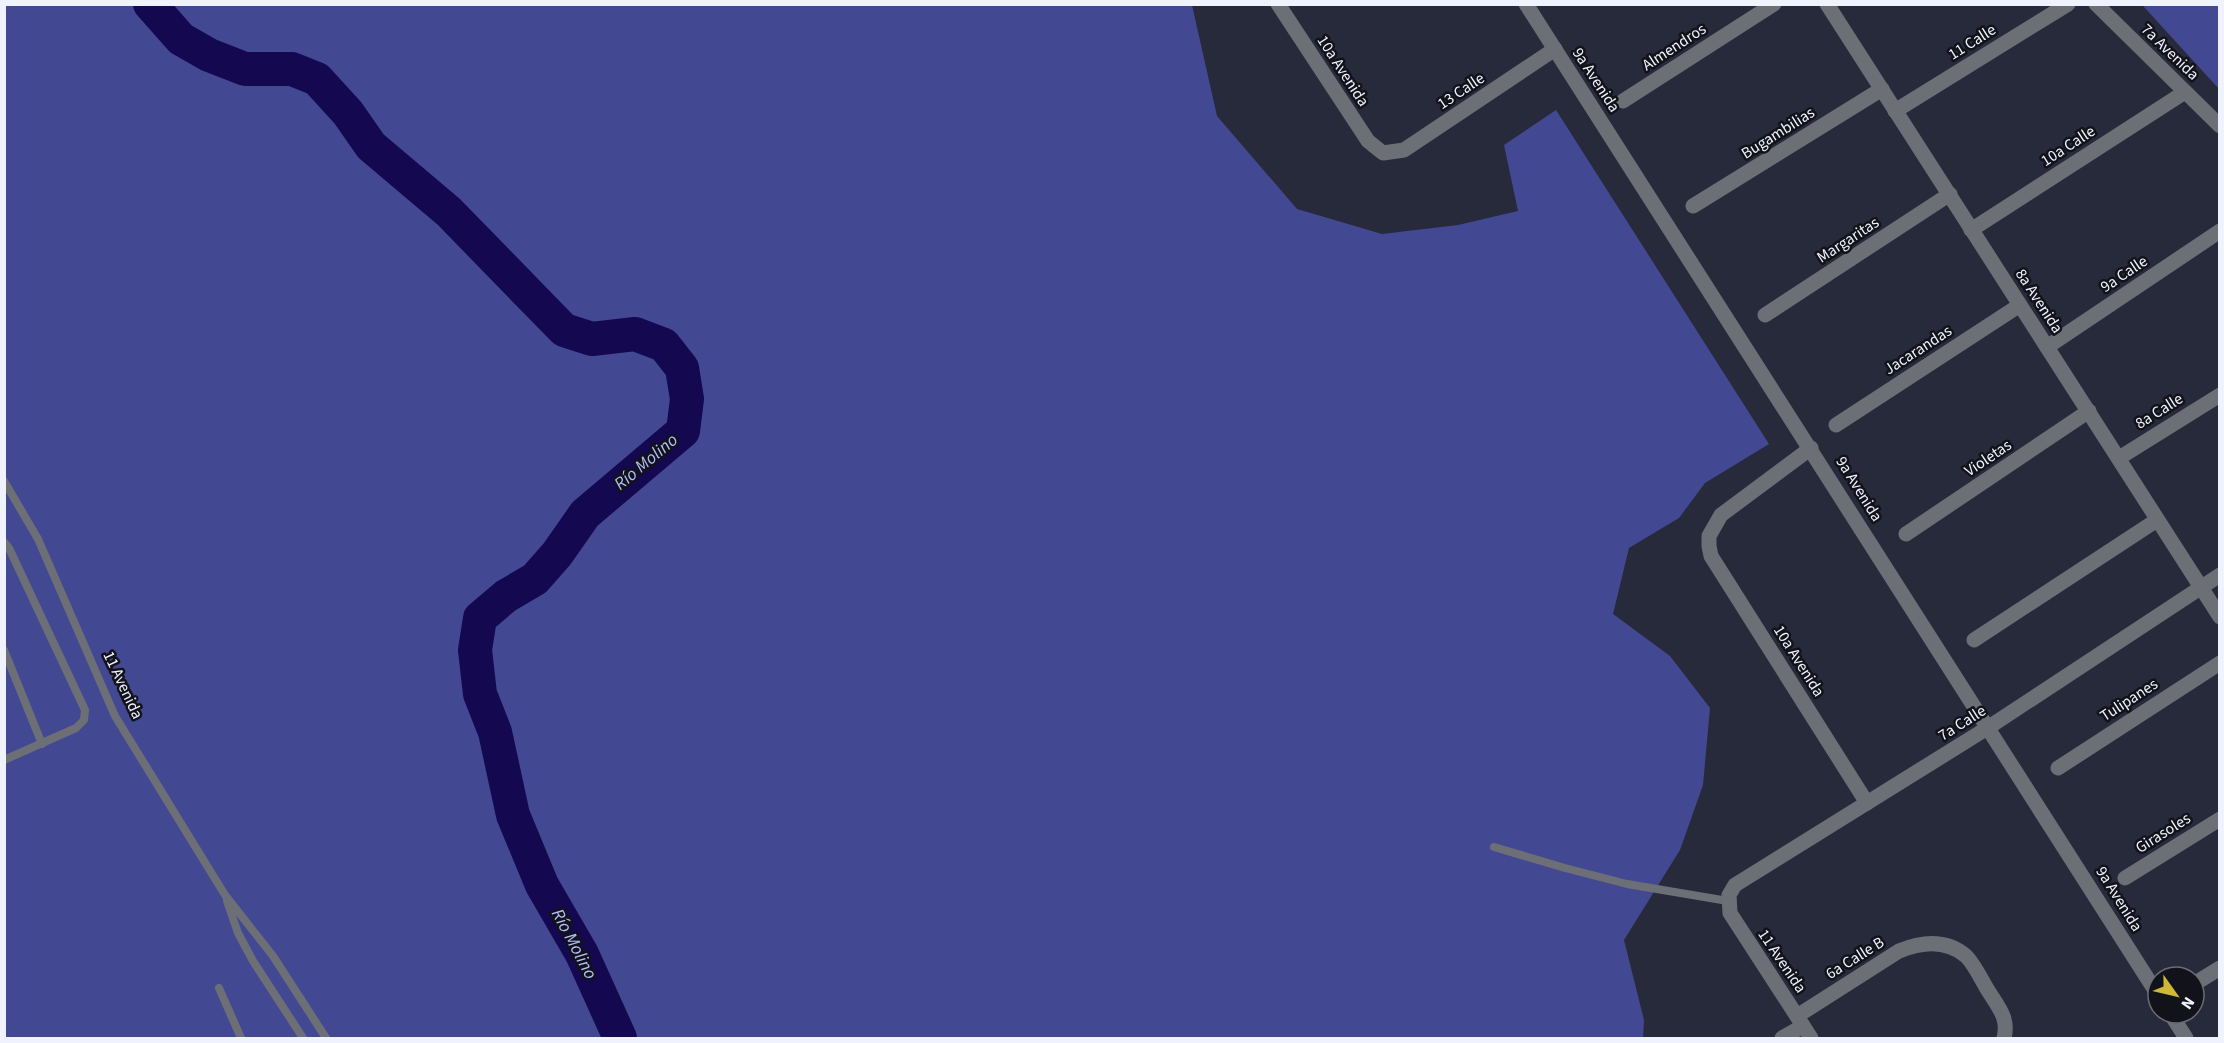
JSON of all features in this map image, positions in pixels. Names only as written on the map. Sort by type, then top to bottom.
[{"type":"street","name":"10a Avenida","points":[[1278,4],[1368,141],[1383,153]]},
{"type":"street","name":"9a Avenida","points":[[1527,4],[2146,975]]},
{"type":"street","name":"Almendros","points":[[1623,101],[1774,4]]},
{"type":"street","name":"8a Avenida","points":[[1827,4],[2220,617]]},
{"type":"street","name":"11 Calle","points":[[1895,111],[2068,4]]},
{"type":"street","name":"7a Avenida","points":[[2096,4],[2220,126]]},
{"type":"street","name":"13 Calle","points":[[1383,153],[1404,150],[1555,49]]},
{"type":"street","name":"Bugambilias","points":[[1693,206],[1882,89]]},
{"type":"street","name":"10a Calle","points":[[1971,230],[2185,92]]},
{"type":"street","name":"Margaritas","points":[[1765,315],[1950,194]]},
{"type":"street","name":"9a Calle","points":[[2047,347],[2220,231]]},
{"type":"street","name":"Jacarandas","points":[[1836,425],[2020,305]]},
{"type":"street","name":"8a Calle","points":[[2119,458],[2220,395]]},
{"type":"street","name":"Violetas","points":[[1906,534],[2089,411]]},
{"type":"street","name":"10a Avenida","points":[[1811,448],[1721,515],[1709,536],[1708,546],[1711,556],[1867,803]]},
{"type":"street","points":[[1974,640],[2157,520]]},
{"type":"street","name":"7a Calle","points":[[1728,901],[1731,890],[1739,880],[1989,727],[2220,575]]},
{"type":"street","name":"Tulipanes","points":[[2058,768],[2220,663]]},
{"type":"street","name":"Girasoles","points":[[2125,878],[2220,819]]},
{"type":"street","name":"11 Avenida","points":[[1728,901],[1732,918],[1804,1027]]},
{"type":"street","name":"6a Calle B","points":[[1782,1038],[1804,1027],[1899,951],[1913,945],[1937,944],[1957,950],[1967,957],[2006,1018],[2004,1038]]},
{"type":"street","points":[[2206,977],[2220,968]]},
{"type":"street","points":[[2178,1025],[2186,1038]]},
{"type":"lane","name":"11 Avenida","points":[[4,481],[38,539],[115,716],[225,895],[273,956],[326,1038]]},
{"type":"lane","points":[[4,542],[9,548],[85,710],[84,720],[76,728],[4,760]]},
{"type":"lane","points":[[4,650],[42,744]]},
{"type":"lane","points":[[1494,847],[1628,884],[1728,901]]},
{"type":"lane","name":"11 Avenida","points":[[225,895],[238,933],[253,961],[303,1038]]},
{"type":"lane","points":[[219,988],[241,1038]]},
{"type":"shaded area","points":[[5,5],[1192,5],[1217,116],[1297,209],[1382,234],[1458,225],[1518,211],[1504,145],[1556,110],[1769,444],[1705,483],[1679,518],[1629,548],[1613,614],[1670,656],[1710,708],[1703,785],[1680,850],[1624,940],[1644,1020],[1643,1038],[5,1038]]},
{"type":"shaded area","points":[[2143,5],[2219,5],[2219,89],[2144,7]]},
{"type":"waterway","name":"Río Molino","points":[[150,4],[181,39],[209,55],[245,69],[292,69],[317,79],[348,113],[371,146],[449,212],[564,330],[592,339],[635,334],[664,345],[682,368],[687,399],[683,431],[585,514],[557,554],[535,579],[506,596],[480,618],[475,650],[480,694],[495,732],[513,815],[542,885],[582,954],[620,1038]]}]
